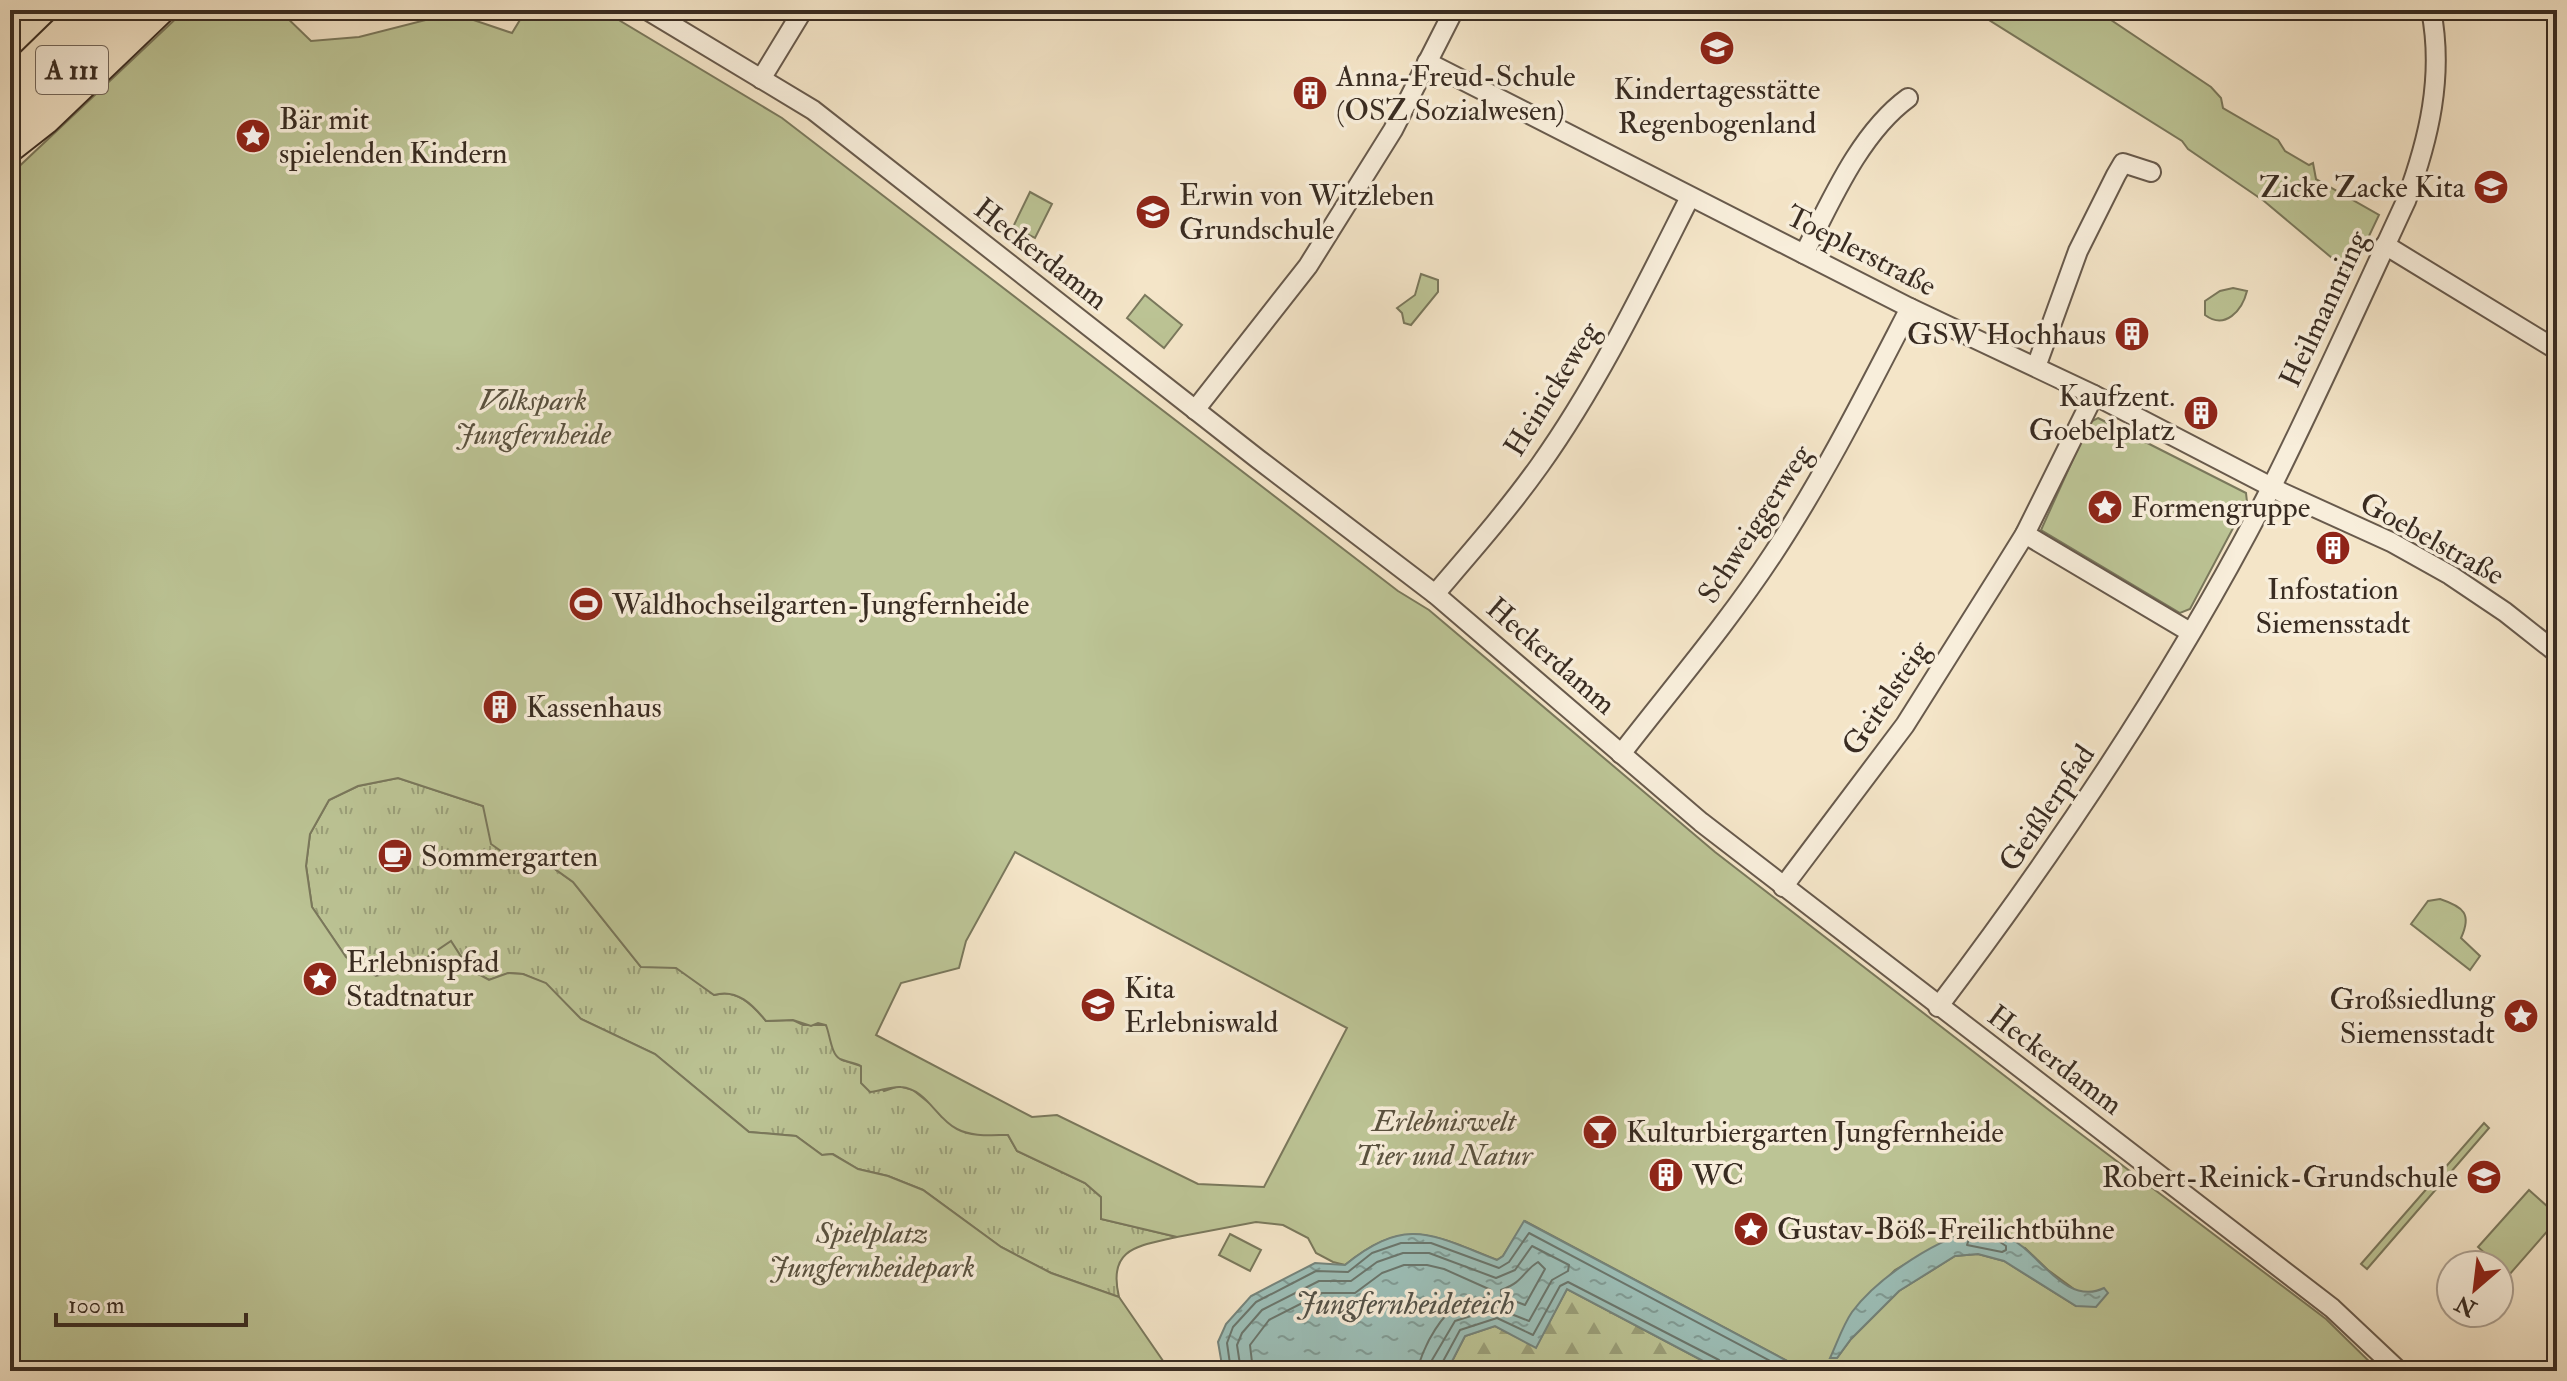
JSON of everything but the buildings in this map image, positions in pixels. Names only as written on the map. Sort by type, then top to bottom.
[{"type":"highway","points":[[10,80],[82,10]]},
{"type":"highway","name":"A 111","points":[[10,105],[108,10]]},
{"type":"highway","name":"A 111","points":[[10,133],[136,10]]},
{"type":"highway","points":[[10,150],[47,121],[163,10]]},
{"type":"street","name":"Heckerdamm","points":[[647,10],[813,110],[1435,594],[1701,822],[2332,1308],[2399,1371]]},
{"type":"street","points":[[761,79],[803,10]]},
{"type":"street","points":[[1195,410],[1308,266],[1393,130],[1454,10]]},
{"type":"street","name":"Heilmannring","points":[[2190,632],[2271,487],[2410,190],[2429,129],[2436,64],[2431,10]]},
{"type":"street","name":"Toeplerstraße","points":[[1427,62],[1910,308],[2094,395],[2271,487]]},
{"type":"street","points":[[1804,254],[1840,185],[1872,134],[1888,113],[1908,98]]},
{"type":"street","points":[[2036,367],[2078,251],[2123,163],[2151,172]]},
{"type":"street","name":"Heinickeweg","points":[[1435,594],[1542,462],[1624,327],[1690,197]]},
{"type":"street","points":[[2385,245],[2557,350]]},
{"type":"street","name":"Schweiggerweg","points":[[1621,754],[1728,618],[1772,554],[1824,473],[1910,308]]},
{"type":"street","name":"Geitelsteig","points":[[1783,887],[1905,725],[2025,534],[2094,395]]},
{"type":"street","name":"Goebelstraße","points":[[2271,487],[2391,542],[2450,575],[2505,612],[2557,653]]},
{"type":"street","points":[[2025,534],[2190,632]]},
{"type":"street","name":"Geißlerpfad","points":[[1938,1007],[2017,903],[2092,793],[2190,632]]},
{"type":"green space","name":"Volkspark Jungfernheide","points":[[185,10],[279,10],[311,41],[359,37],[453,13],[512,33],[526,10],[602,10],[782,118],[1398,591],[1429,610],[1715,852],[2326,1319],[2379,1371],[1806,1371],[1525,1221],[1503,1256],[1497,1260],[1437,1238],[1403,1235],[1385,1240],[1345,1265],[1316,1253],[1308,1238],[1283,1225],[1256,1222],[1177,1237],[1101,1219],[1101,1197],[1085,1183],[1017,1151],[1008,1135],[963,1132],[910,1089],[897,1087],[870,1092],[861,1083],[861,1066],[840,1059],[835,1053],[826,1025],[818,1023],[811,1026],[793,1020],[766,1021],[744,999],[730,994],[714,995],[676,968],[641,967],[573,882],[552,867],[512,859],[491,844],[483,806],[398,778],[358,786],[329,800],[310,834],[306,866],[312,907],[346,957],[376,976],[414,966],[451,941],[469,969],[489,980],[508,973],[523,974],[546,983],[581,1019],[655,1054],[749,1132],[796,1136],[822,1155],[832,1154],[858,1169],[888,1176],[923,1190],[1001,1247],[1051,1273],[1119,1297],[1170,1371],[10,1371],[10,175]],"holes":[[[1015,852],[1347,1028],[1264,1187],[1198,1184],[1057,1115],[1032,1117],[876,1035],[901,983],[959,968],[966,941]],[[1949,1239],[2025,1248],[2078,1292],[2095,1292],[2076,1306],[2004,1261],[1978,1254],[1955,1256],[1899,1291],[1851,1339],[1837,1358],[1852,1313],[1895,1270]]]},
{"type":"green space","points":[[1973,10],[2096,10],[2211,87],[2221,98],[2223,108],[2278,140],[2285,151],[2309,165],[2313,163],[2316,179],[2379,215],[2351,274],[2264,201],[2188,149],[2182,141]]},
{"type":"green space","points":[[1030,192],[1052,204],[1035,238],[1013,227]]},
{"type":"green space","points":[[1421,274],[1438,280],[1438,292],[1411,325],[1404,323],[1402,313],[1397,308],[1415,295]]},
{"type":"green space","points":[[2233,288],[2247,291],[2232,316],[2219,320],[2205,315],[2205,301],[2220,291]]},
{"type":"green space","points":[[1145,295],[1182,325],[1164,348],[1127,318]]},
{"type":"green space","points":[[2098,418],[2246,493],[2247,502],[2190,609],[2180,613],[2041,530],[2090,422]]},
{"type":"green space","points":[[398,778],[483,806],[512,859],[552,867],[573,882],[641,967],[676,967],[714,995],[730,994],[743,999],[766,1021],[793,1020],[803,1025],[826,1025],[842,1060],[861,1066],[884,1091],[899,1086],[913,1090],[942,1117],[1008,1135],[1017,1151],[1085,1183],[1101,1197],[1101,1219],[1177,1237],[1139,1247],[1122,1258],[1116,1280],[1119,1297],[1051,1273],[1001,1247],[923,1190],[888,1176],[858,1169],[833,1154],[822,1155],[796,1136],[749,1132],[655,1054],[581,1019],[546,984],[523,974],[509,973],[489,980],[469,969],[451,942],[414,966],[376,976],[346,957],[312,907],[306,866],[310,834],[329,800],[358,786]]},
{"type":"green space","points":[[2440,899],[2464,912],[2466,923],[2461,938],[2480,956],[2470,970],[2411,924],[2428,901]]},
{"type":"green space","points":[[2484,1123],[2489,1128],[2367,1269],[2361,1264]]},
{"type":"green space","points":[[2529,1190],[2557,1215],[2557,1220],[2515,1268],[2515,1249],[2478,1247]]},
{"type":"green space","points":[[1230,1234],[1261,1250],[1250,1271],[1219,1255]]},
{"type":"green space","points":[[1567,1289],[1722,1371],[1447,1371],[1465,1336],[1495,1326],[1536,1347]]},
{"type":"water","name":"Jungfernheideteich","points":[[1524,1221],[1806,1371],[1722,1371],[1567,1289],[1536,1348],[1495,1326],[1465,1336],[1447,1371],[1223,1371],[1218,1342],[1226,1324],[1251,1296],[1315,1263],[1345,1265],[1386,1240],[1420,1234],[1455,1243],[1497,1260],[1503,1256]]},
{"type":"water","points":[[1983,1229],[2014,1240],[2070,1287],[2092,1292],[2104,1288],[2108,1293],[2096,1307],[2076,1306],[2004,1261],[1978,1254],[1955,1256],[1899,1291],[1851,1339],[1837,1358],[1830,1358],[1852,1312],[1878,1285],[1930,1249]]},
{"type":"place","name":"Kindertagesstätte Regenbogenland","points":[[1717,48]]},
{"type":"place","name":"Anna-Freud-Schule (OSZ Sozialwesen)","points":[[1310,93]]},
{"type":"place","name":"Bär mit spielenden Kindern","points":[[253,136]]},
{"type":"place","name":"Zicke Zacke Kita","points":[[2491,187]]},
{"type":"place","name":"Erwin von Witzleben Grundschule","points":[[1153,212]]},
{"type":"place","name":"GSW Hochhaus","points":[[2132,334]]},
{"type":"place","name":"Kaufzent. Goebelplatz","points":[[2201,413]]},
{"type":"place","name":"Formengruppe","points":[[2105,507]]},
{"type":"place","name":"Infostation Siemensstadt","points":[[2333,548]]},
{"type":"place","name":"Waldhochseilgarten-Jungfernheide","points":[[586,604]]},
{"type":"place","name":"Kassenhaus","points":[[500,707]]},
{"type":"place","name":"Sommergarten","points":[[395,856]]},
{"type":"place","name":"Erlebnispfad Stadtnatur","points":[[320,979]]},
{"type":"place","name":"Kita Erlebniswald","points":[[1098,1005]]},
{"type":"place","name":"Großsiedlung Siemensstadt","points":[[2521,1016]]},
{"type":"place","name":"Kulturbiergarten Jungfernheide","points":[[1600,1132]]},
{"type":"place","name":"WC","points":[[1666,1175]]},
{"type":"place","name":"Robert-Reinick-Grundschule","points":[[2484,1177]]},
{"type":"place","name":"Gustav-Böß-Freilichtbühne","points":[[1751,1229]]},
{"type":"park label","name":"Erlebniswelt Tier und Natur","points":[[1444,1138]]},
{"type":"park label","name":"Spielplatz Jungfernheidepark","points":[[872,1250]]}]
